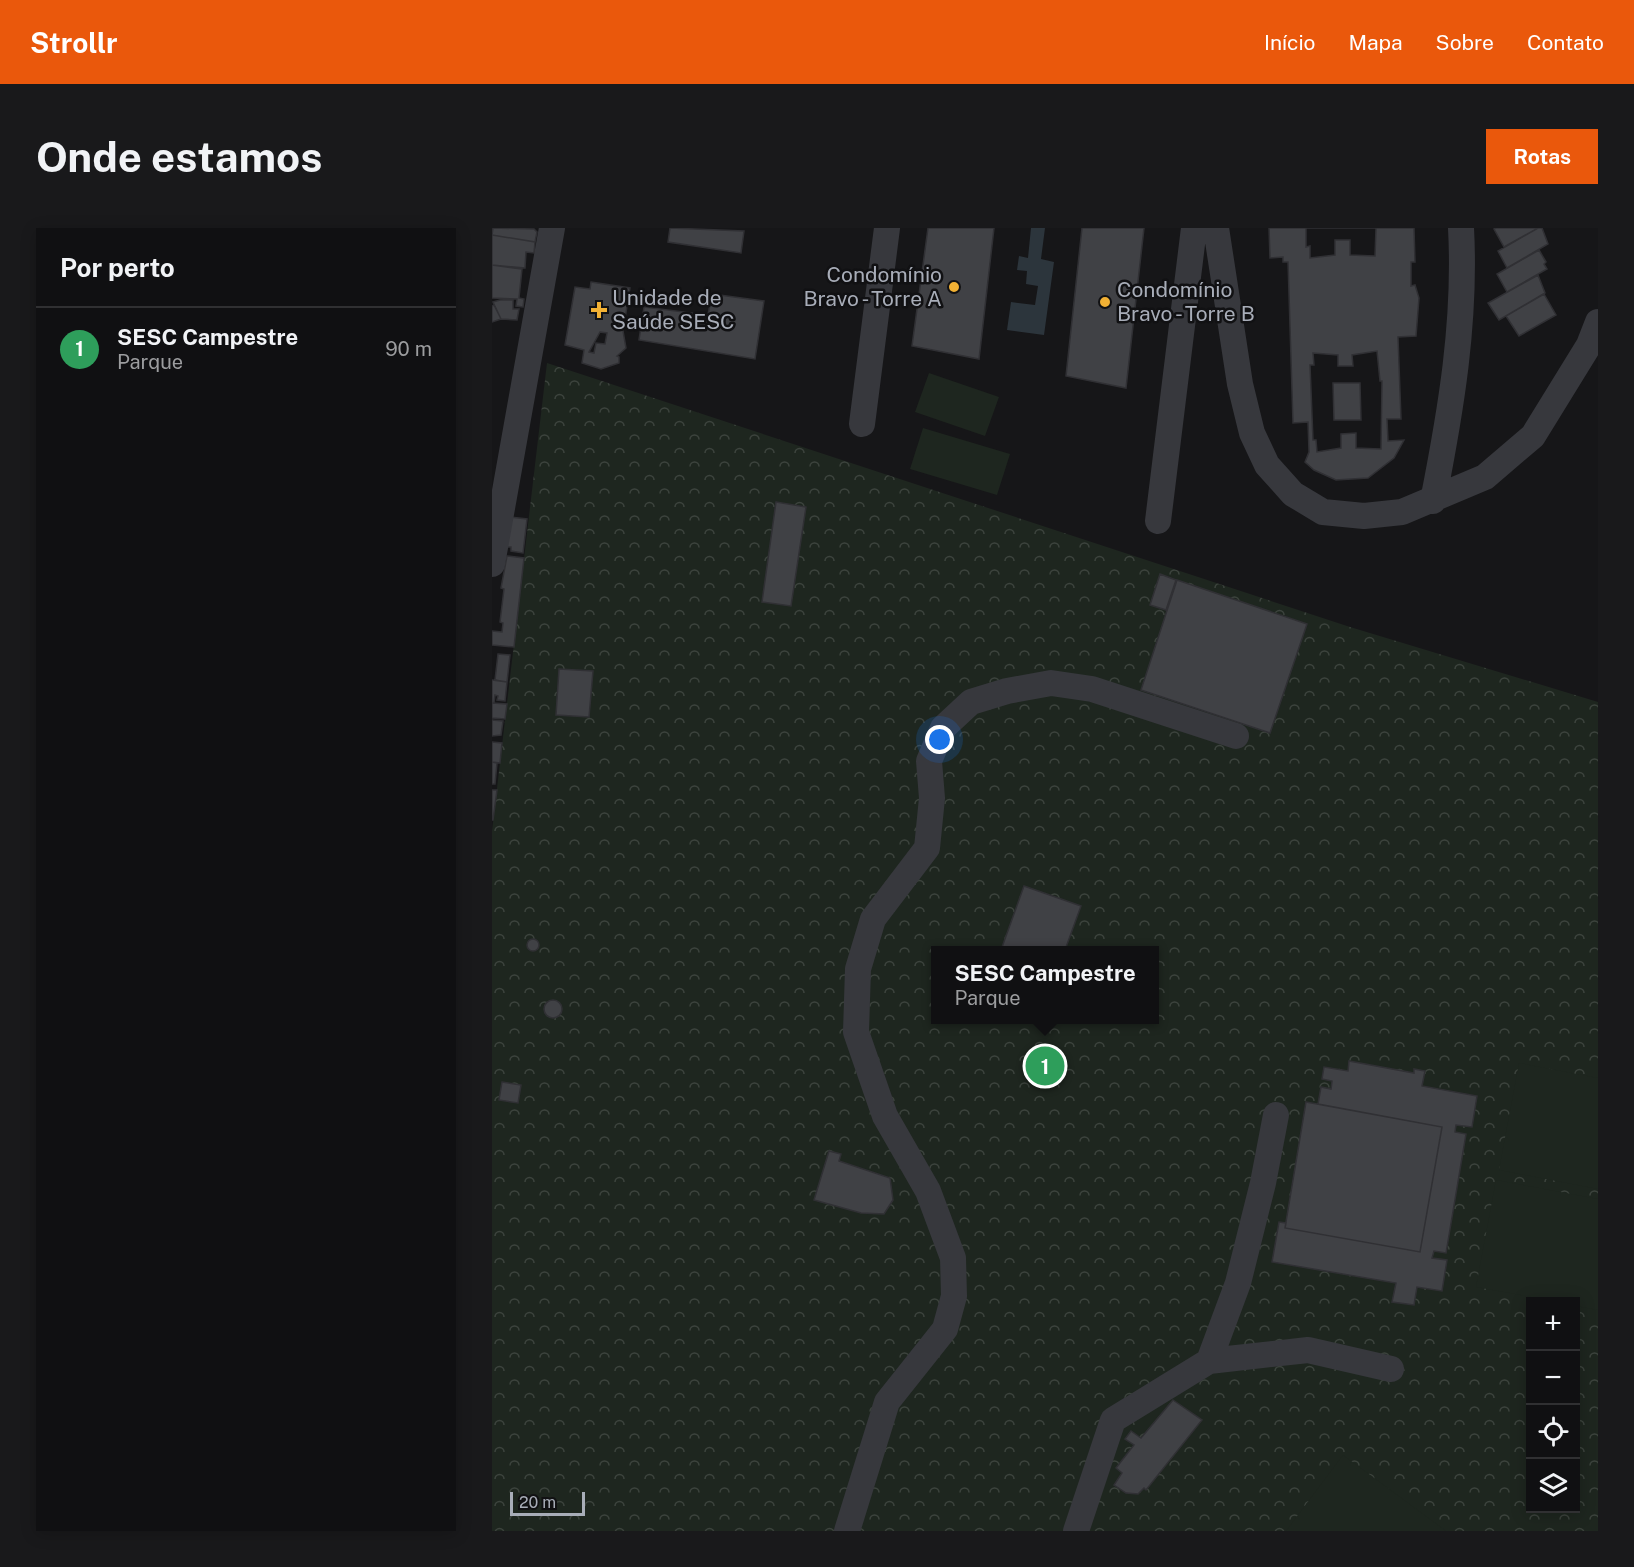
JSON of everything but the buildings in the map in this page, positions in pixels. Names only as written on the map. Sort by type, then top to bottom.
[{"type":"street","points":[[492,564],[496,517],[552,228]]},
{"type":"street","points":[[862,424],[887,228]]},
{"type":"street","points":[[1158,521],[1194,228]]},
{"type":"street","points":[[1216,228],[1240,384],[1252,433],[1267,465],[1293,494],[1323,512],[1364,516],[1402,512],[1433,501],[1485,477],[1533,436],[1589,345],[1598,322]]},
{"type":"street","points":[[1433,501],[1452,407],[1464,282],[1461,228]]},
{"type":"street","points":[[848,1531],[887,1402],[945,1329],[954,1296],[953,1258],[945,1236],[928,1191],[885,1116],[856,1032],[858,969],[873,919],[927,848],[932,798],[929,761],[943,728],[971,702],[1007,691],[1051,683],[1092,689],[1236,736]]},
{"type":"street","points":[[1209,1361],[1238,1283],[1263,1183],[1276,1115]]},
{"type":"street","points":[[1076,1531],[1113,1420],[1209,1361],[1308,1350],[1391,1369]]},
{"type":"green space","points":[[547,363],[1350,627],[1598,702],[1598,1531],[492,1531],[492,831]]},
{"type":"green space","points":[[929,373],[999,397],[985,436],[915,412]]},
{"type":"green space","points":[[923,428],[1010,454],[997,495],[910,469]]},
{"type":"green space","points":[[1519,1063],[1598,1078],[1598,1189],[1499,1170]]},
{"type":"green space","points":[[1496,1180],[1598,1199],[1598,1310],[1580,1307],[1580,1297],[1531,1297],[1476,1287]]},
{"type":"green space","points":[[1343,1455],[1446,1531],[1286,1531]]},
{"type":"shaded area","points":[[1031,228],[1045,228],[1041,259],[1054,262],[1044,335],[1007,330],[1011,302],[1035,305],[1038,286],[1026,284],[1027,271],[1017,270],[1019,256],[1028,258]]},
{"type":"place","name":"Condomínio Bravo - Torre A","points":[[954,287]]},
{"type":"place","name":"Condomínio Bravo - Torre B","points":[[1105,302]]},
{"type":"place","name":"Unidade de Saúde SESC","points":[[599,310]]},
{"type":"place","name":"SESC Campestre","points":[[1045,1066]]}]
